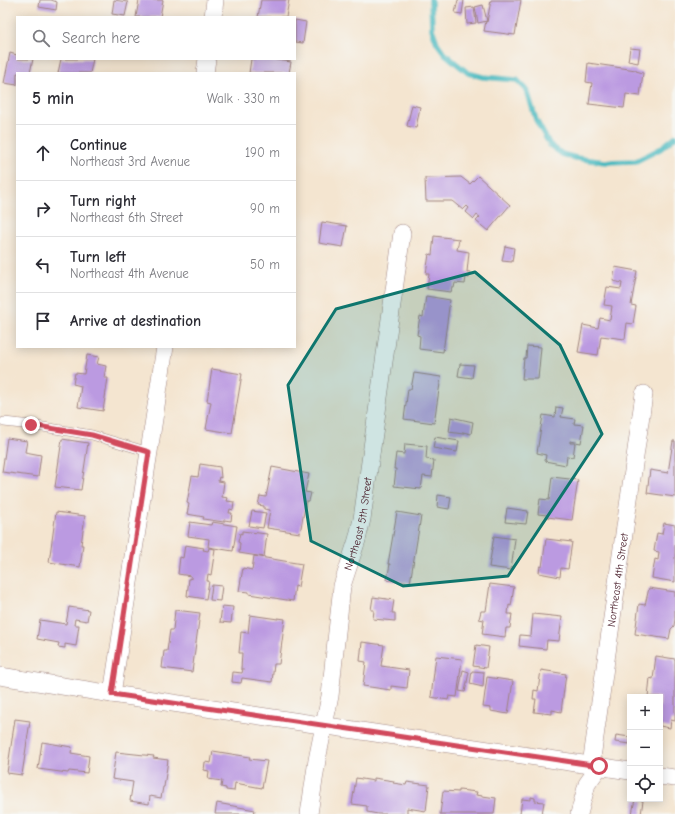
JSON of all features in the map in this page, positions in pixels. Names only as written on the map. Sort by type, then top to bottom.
[{"type":"street","points":[[213,16],[215,0]]},
{"type":"street","points":[[205,72],[207,60]]},
{"type":"street","name":"Northeast 5th Street","points":[[309,814],[317,760],[330,696],[342,586],[357,540],[362,519],[402,232]]},
{"type":"street","points":[[112,694],[165,348]]},
{"type":"street","name":"Northeast 4th Street","points":[[595,766],[644,394]]},
{"type":"street","points":[[0,676],[627,771]]},
{"type":"street","points":[[579,814],[587,784],[595,766]]},
{"type":"street","points":[[663,776],[675,778]]},
{"type":"lane","points":[[4,422],[92,435],[149,452]]},
{"type":"highlighted area","points":[[475,272],[560,345],[602,434],[508,576],[403,586],[311,541],[288,385],[336,309]]},
{"type":"building","points":[[40,0],[51,0],[57,2],[56,10],[39,7]]},
{"type":"building","points":[[114,0],[128,2],[125,16],[112,14]]},
{"type":"building","points":[[139,0],[163,0],[160,16],[136,16]]},
{"type":"building","points":[[261,0],[289,0],[286,16],[258,16]]},
{"type":"building","points":[[458,0],[464,0],[462,14],[455,13]]},
{"type":"building","points":[[491,0],[521,0],[515,35],[484,31]]},
{"type":"building","points":[[483,5],[487,21],[478,23],[475,7]]},
{"type":"building","points":[[474,7],[476,23],[467,24],[466,8]]},
{"type":"building","points":[[296,20],[306,22],[303,43],[296,42]]},
{"type":"building","points":[[630,48],[640,49],[638,63],[628,61]]},
{"type":"building","points":[[10,53],[16,55],[16,60],[33,60],[30,72],[16,72],[16,85],[4,83]]},
{"type":"building","points":[[61,60],[93,60],[90,72],[58,72]]},
{"type":"building","points":[[251,60],[278,60],[291,62],[289,72],[249,72]]},
{"type":"building","points":[[588,63],[636,70],[643,73],[640,96],[626,94],[624,108],[589,104],[592,83],[586,82]]},
{"type":"building","points":[[412,105],[420,107],[416,128],[407,126]]},
{"type":"building","points":[[478,176],[510,205],[488,231],[476,221],[480,217],[477,215],[474,219],[466,212],[469,208],[467,206],[463,210],[452,201],[426,201],[425,178],[461,177],[470,184]]},
{"type":"building","points":[[322,222],[347,226],[343,247],[319,243]]},
{"type":"building","points":[[434,236],[459,239],[457,250],[469,252],[467,272],[470,272],[469,278],[466,277],[465,284],[455,283],[451,292],[427,289],[429,274],[426,274],[429,254],[432,255]]},
{"type":"building","points":[[505,246],[514,248],[512,262],[502,261]]},
{"type":"building","points":[[615,267],[637,271],[631,305],[636,306],[633,324],[627,323],[625,339],[601,336],[598,355],[578,352],[583,325],[598,328],[600,318],[610,320],[612,306],[604,305],[607,287],[621,289],[622,283],[613,281]]},
{"type":"building","points":[[426,296],[450,300],[443,352],[419,349],[420,336],[417,335],[420,316],[423,317]]},
{"type":"building","points":[[527,346],[541,347],[538,379],[522,379]]},
{"type":"building","points":[[87,355],[99,357],[97,364],[106,366],[104,378],[108,378],[103,411],[78,407],[81,386],[73,384],[75,373],[84,374]]},
{"type":"building","points":[[460,364],[474,365],[472,378],[458,376]]},
{"type":"building","points":[[212,369],[242,374],[232,433],[206,429],[211,402],[207,401]]},
{"type":"building","points":[[414,373],[441,377],[434,423],[404,419],[408,389],[411,389]]},
{"type":"building","points":[[556,407],[563,408],[561,417],[575,419],[574,424],[584,425],[581,443],[570,441],[570,443],[575,443],[573,457],[567,456],[566,465],[545,461],[546,455],[537,453],[543,415],[555,417]]},
{"type":"building","points":[[451,417],[473,422],[471,434],[463,432],[463,434],[449,432]]},
{"type":"building","points":[[435,437],[459,441],[457,452],[433,448]]},
{"type":"building","points":[[7,438],[27,441],[25,452],[41,455],[38,477],[2,472]]},
{"type":"building","points":[[62,439],[88,443],[81,490],[55,487]]},
{"type":"building","points":[[673,441],[675,441],[675,497],[647,493],[650,470],[668,473]]},
{"type":"building","points":[[405,444],[427,446],[426,459],[434,460],[432,477],[423,476],[421,489],[394,486],[396,453],[404,454]]},
{"type":"building","points":[[200,464],[220,467],[221,478],[219,477],[218,481],[224,482],[222,497],[228,498],[227,501],[234,502],[233,510],[230,509],[229,513],[232,513],[231,521],[224,520],[224,522],[203,519],[204,517],[187,514],[189,504],[187,503],[192,476],[198,477]]},
{"type":"building","points":[[272,467],[309,474],[305,492],[311,493],[309,501],[306,501],[300,533],[267,528],[270,510],[264,509],[264,506],[258,505],[260,496],[266,497]]},
{"type":"building","points":[[552,477],[578,480],[572,520],[547,517],[547,515],[538,514],[540,499],[549,500]]},
{"type":"building","points":[[438,495],[451,497],[449,509],[437,507]]},
{"type":"building","points":[[507,508],[528,511],[526,524],[505,522]]},
{"type":"building","points":[[252,511],[266,513],[263,528],[249,526]]},
{"type":"building","points":[[56,512],[85,516],[80,567],[49,562]]},
{"type":"building","points":[[397,512],[421,516],[410,583],[387,580],[390,564],[388,564]]},
{"type":"building","points":[[190,522],[211,525],[212,522],[237,526],[233,551],[208,547],[209,539],[188,536]]},
{"type":"building","points":[[664,523],[675,525],[675,582],[652,578],[655,559],[658,560],[659,552],[654,551],[657,533],[662,534]]},
{"type":"building","points":[[242,531],[267,534],[264,557],[239,553],[240,543],[238,542]]},
{"type":"building","points":[[494,536],[515,539],[511,570],[489,567]]},
{"type":"building","points":[[546,539],[572,542],[568,569],[561,568],[560,577],[539,573],[540,566],[542,567]]},
{"type":"building","points":[[185,545],[204,548],[203,550],[208,551],[209,548],[215,549],[211,575],[208,574],[207,581],[209,581],[206,599],[187,596],[189,578],[191,579],[191,576],[178,574],[180,557],[183,558]]},
{"type":"building","points":[[254,556],[302,564],[298,587],[295,586],[293,601],[239,591],[243,568],[252,570]]},
{"type":"building","points":[[490,584],[514,587],[508,614],[512,614],[510,628],[506,628],[505,637],[482,634],[484,620],[479,619],[481,611],[486,611]]},
{"type":"building","points":[[212,585],[222,586],[220,601],[210,600]]},
{"type":"building","points":[[649,588],[675,592],[675,619],[669,639],[635,634],[639,604],[645,605]]},
{"type":"building","points":[[373,597],[394,600],[392,613],[395,613],[395,621],[373,619],[374,610],[371,610]]},
{"type":"building","points":[[222,606],[233,607],[231,623],[220,622]]},
{"type":"building","points":[[69,607],[89,610],[87,621],[75,619],[74,625],[79,625],[76,646],[65,644],[65,648],[58,647],[59,643],[37,639],[40,620],[66,624]]},
{"type":"building","points":[[175,610],[200,613],[192,672],[162,668],[164,651],[167,651],[170,630],[173,630]]},
{"type":"building","points":[[533,614],[562,617],[559,641],[547,640],[546,649],[519,646],[520,635],[531,636]]},
{"type":"building","points":[[250,615],[285,619],[279,664],[274,664],[272,682],[242,678],[241,683],[232,682],[233,672],[242,673],[242,653],[239,653],[241,632],[248,633]]},
{"type":"building","points":[[362,642],[384,645],[381,666],[409,670],[407,688],[391,686],[391,690],[363,686],[366,662],[360,661]]},
{"type":"building","points":[[476,645],[489,647],[486,668],[473,666]]},
{"type":"building","points":[[436,656],[462,659],[457,697],[449,696],[448,700],[431,697]]},
{"type":"building","points":[[656,656],[675,659],[675,721],[671,720],[670,728],[663,727],[663,694],[648,694],[650,678],[653,679]]},
{"type":"building","points":[[463,670],[469,672],[465,692],[459,691]]},
{"type":"building","points":[[541,670],[566,674],[561,712],[552,710],[552,714],[534,712],[536,699],[533,699],[534,690],[538,691]]},
{"type":"building","points":[[472,671],[484,672],[483,687],[470,684]]},
{"type":"building","points":[[487,677],[513,681],[508,714],[491,711],[491,708],[483,707]]},
{"type":"building","points":[[15,719],[30,721],[22,775],[7,773]]},
{"type":"building","points":[[616,735],[627,737],[627,744],[615,742]]},
{"type":"building","points":[[42,742],[72,747],[71,753],[89,756],[87,773],[69,771],[68,773],[38,769]]},
{"type":"building","points":[[213,751],[250,757],[249,759],[267,761],[262,788],[235,783],[234,791],[226,790],[226,788],[221,787],[222,781],[208,779],[209,771],[204,770],[205,762],[211,763]]},
{"type":"building","points":[[116,752],[154,756],[153,758],[168,760],[161,798],[150,796],[149,804],[130,801],[133,782],[112,779]]},
{"type":"building","points":[[356,778],[374,781],[374,778],[394,781],[393,783],[406,785],[407,782],[429,785],[426,811],[407,808],[407,814],[378,814],[367,812],[367,806],[352,804]]},
{"type":"building","points":[[459,790],[477,792],[476,795],[496,798],[494,814],[440,814],[443,791],[459,792]]},
{"type":"building","points":[[531,797],[535,798],[535,801],[544,802],[542,814],[520,814],[522,799],[531,800]]},
{"type":"building","points":[[634,802],[643,802],[641,814],[632,814]]},
{"type":"building","points":[[217,803],[255,810],[254,814],[215,814]]},
{"type":"waterway","points":[[431,0],[432,29],[437,43],[445,54],[468,73],[483,77],[517,80],[527,90],[536,120],[550,145],[562,154],[576,158],[605,162],[636,161],[660,149],[675,137]]},
{"type":"route","points":[[31,425],[92,435],[149,452],[112,694],[599,766]]}]
